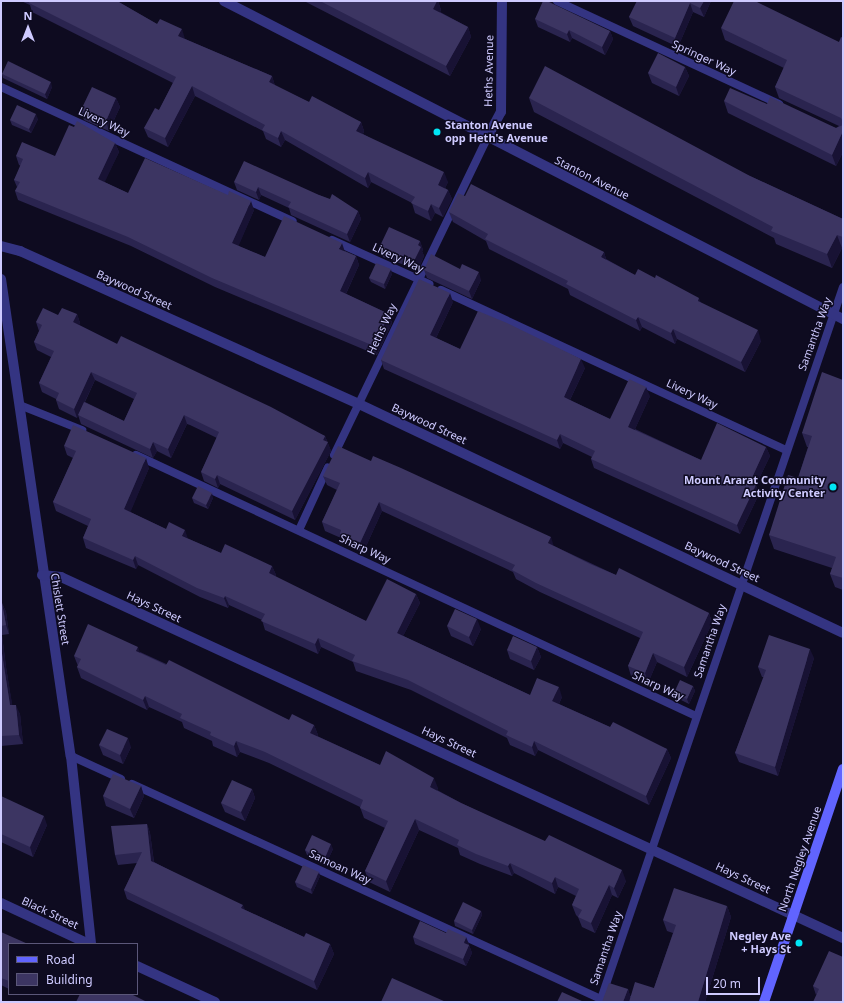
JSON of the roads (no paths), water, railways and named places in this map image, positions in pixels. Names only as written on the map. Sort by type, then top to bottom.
[{"type":"main road","name":"North Negley Avenue","points":[[764,1002],[843,769]]},
{"type":"street","name":"Stanton Avenue","points":[[224,1],[487,138],[843,318]]},
{"type":"street","name":"Heths Avenue","points":[[487,138],[501,112],[502,1]]},
{"type":"street","name":"Baywood Street","points":[[1,246],[20,251],[359,404],[843,633]]},
{"type":"street","name":"Chislett Street","points":[[1,279],[22,406],[42,575],[71,756],[90,943]]},
{"type":"street","name":"Hays Street","points":[[42,575],[61,577],[652,848],[843,938]]},
{"type":"street","name":"Black Street","points":[[1,903],[88,943]]},
{"type":"street","points":[[138,966],[214,1002]]},
{"type":"lane","name":"Springer Way","points":[[557,1],[786,108]]},
{"type":"lane","name":"Livery Way","points":[[1,87],[302,226]]},
{"type":"lane","name":"Heths Way","points":[[299,530],[417,279],[487,138]]},
{"type":"lane","name":"Livery Way","points":[[324,236],[786,450]]},
{"type":"lane","name":"Samantha Way","points":[[600,1000],[786,450],[843,287]]},
{"type":"lane","points":[[22,406],[88,433]]},
{"type":"lane","name":"Sharp Way","points":[[125,450],[696,716]]},
{"type":"lane","name":"Samoan Way","points":[[71,756],[600,1000]]},
{"type":"place","name":"Stanton Avenue opp Heth's Avenue","points":[[437,132]]},
{"type":"place","name":"Mount Ararat Community Activity Center","points":[[833,487]]},
{"type":"place","name":"Negley Ave + Hays St","points":[[799,943]]}]
